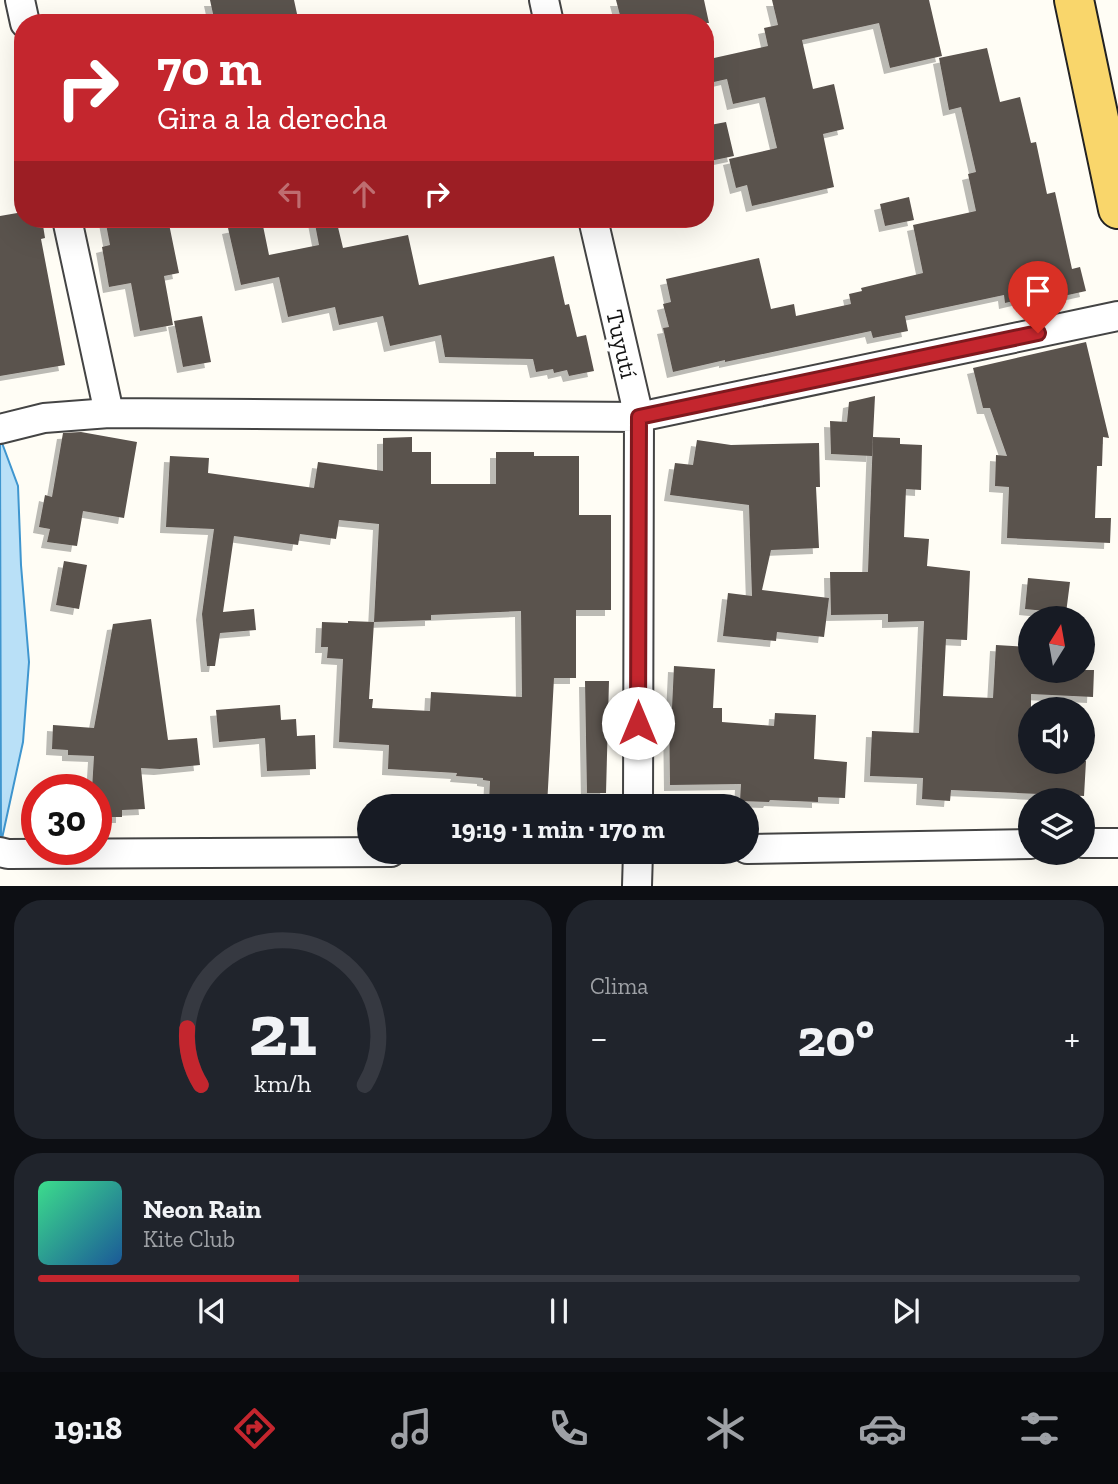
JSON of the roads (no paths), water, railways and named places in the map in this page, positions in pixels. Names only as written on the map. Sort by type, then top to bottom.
[{"type":"main road","points":[[1074,0],[1118,209]]},
{"type":"street","points":[[69,228],[109,413]]},
{"type":"street","name":"Tuyutí","points":[[595,228],[639,417],[638,794]]},
{"type":"street","points":[[5,428],[44,418],[109,413],[639,417],[1118,316]]},
{"type":"street","points":[[1095,844],[1118,843]]},
{"type":"street","points":[[759,849],[1018,844]]},
{"type":"street","points":[[4,853],[357,852]]},
{"type":"street","points":[[637,886],[638,864]]},
{"type":"water","points":[[0,443],[18,486],[29,662],[23,742],[1,843]]}]
